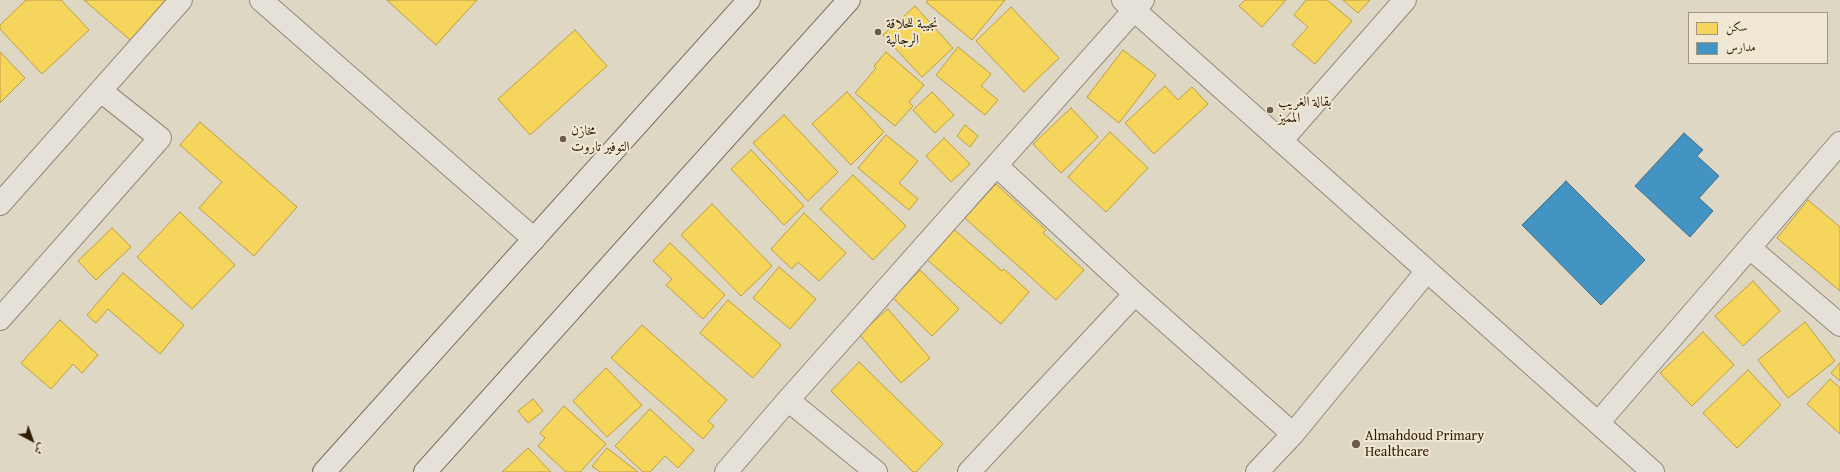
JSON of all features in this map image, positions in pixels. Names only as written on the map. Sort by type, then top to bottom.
[{"type":"street","points":[[0,204],[181,0]]},
{"type":"street","points":[[324,472],[749,0]]},
{"type":"street","points":[[425,472],[849,0]]},
{"type":"street","points":[[1281,141],[1405,0]]},
{"type":"street","points":[[271,3],[534,239]]},
{"type":"street","points":[[726,472],[788,400],[997,166],[1133,3],[1281,141],[1653,472]]},
{"type":"street","points":[[0,319],[160,138],[101,91]]},
{"type":"street","points":[[1598,423],[1840,143]]},
{"type":"street","points":[[997,166],[1135,294],[1293,434]]},
{"type":"street","points":[[1750,248],[1840,325]]},
{"type":"street","points":[[1257,472],[1293,434],[1428,271]]},
{"type":"street","points":[[969,472],[1135,294]]},
{"type":"street","points":[[788,400],[876,472]]},
{"type":"building: سكن","points":[[26,0],[61,0],[89,30],[42,74],[0,29],[0,25]]},
{"type":"building: سكن","points":[[84,0],[175,0],[136,45]]},
{"type":"building: سكن","points":[[387,0],[477,0],[436,45]]},
{"type":"building: سكن","points":[[928,0],[1005,0],[972,40],[926,2]]},
{"type":"building: سكن","points":[[1245,0],[1286,0],[1262,27],[1239,6]]},
{"type":"building: سكن","points":[[1306,0],[1327,0],[1352,21],[1315,64],[1292,45],[1308,27],[1294,15]]},
{"type":"building: سكن","points":[[1343,0],[1370,0],[1358,13]]},
{"type":"building: سكن","points":[[915,6],[953,48],[922,77],[883,35]]},
{"type":"building: سكن","points":[[1011,7],[1059,58],[1024,92],[976,41]]},
{"type":"building: سكن","points":[[575,30],[607,66],[530,135],[498,99]]},
{"type":"building: سكن","points":[[958,47],[991,74],[981,86],[998,100],[985,115],[936,75]]},
{"type":"building: سكن","points":[[1123,50],[1156,75],[1119,123],[1087,97]]},
{"type":"building: سكن","points":[[0,52],[25,78],[0,103]]},
{"type":"building: سكن","points":[[886,52],[924,85],[909,102],[913,106],[895,126],[855,93],[876,68],[874,66]]},
{"type":"building: سكن","points":[[1165,86],[1178,100],[1192,87],[1208,104],[1154,154],[1125,123]]},
{"type":"building: سكن","points":[[847,92],[884,132],[851,165],[812,124]]},
{"type":"building: سكن","points":[[932,92],[954,115],[935,133],[913,110]]},
{"type":"building: سكن","points":[[1071,108],[1098,137],[1061,173],[1033,144]]},
{"type":"building: سكن","points":[[784,115],[838,172],[808,201],[753,143]]},
{"type":"building: سكن","points":[[200,122],[297,207],[254,256],[199,208],[222,182],[180,145]]},
{"type":"building: سكن","points":[[965,125],[978,136],[970,147],[957,136]]},
{"type":"building: سكن","points":[[1110,132],[1148,168],[1106,212],[1068,177]]},
{"type":"building: سكن","points":[[886,135],[918,161],[899,183],[918,199],[909,210],[858,168]]},
{"type":"building: سكن","points":[[944,138],[970,164],[951,182],[926,156]]},
{"type":"building: سكن","points":[[751,150],[804,206],[784,225],[731,169]]},
{"type":"building: سكن","points":[[853,175],[906,226],[873,260],[820,209]]},
{"type":"building: سكن","points":[[996,184],[1046,230],[1043,233],[1084,270],[1056,300],[965,218]]},
{"type":"building: سكن","points":[[1808,200],[1840,227],[1840,291],[1777,238]]},
{"type":"building: سكن","points":[[712,204],[772,266],[741,296],[681,235]]},
{"type":"building: سكن","points":[[180,212],[235,265],[192,309],[137,257]]},
{"type":"building: سكن","points":[[804,213],[846,253],[819,281],[798,262],[792,269],[771,249]]},
{"type":"building: سكن","points":[[951,227],[1002,271],[1004,269],[1029,292],[1001,324],[924,257]]},
{"type":"building: سكن","points":[[112,228],[131,247],[96,280],[78,261]]},
{"type":"building: سكن","points":[[670,243],[725,295],[703,319],[666,285],[672,279],[653,261]]},
{"type":"building: سكن","points":[[779,267],[816,299],[790,329],[753,298]]},
{"type":"building: سكن","points":[[920,270],[959,309],[932,336],[893,298]]},
{"type":"building: سكن","points":[[123,273],[184,325],[160,354],[108,309],[96,323],[87,315]]},
{"type":"building: سكن","points":[[1753,281],[1780,311],[1743,346],[1715,316]]},
{"type":"building: سكن","points":[[728,300],[781,345],[753,378],[700,333]]},
{"type":"building: سكن","points":[[888,309],[930,358],[901,383],[859,334]]},
{"type":"building: سكن","points":[[60,320],[98,355],[82,373],[73,364],[51,389],[21,363]]},
{"type":"building: سكن","points":[[1805,322],[1835,361],[1788,398],[1758,360]]},
{"type":"building: سكن","points":[[642,325],[727,400],[708,421],[714,426],[703,439],[611,358]]},
{"type":"building: سكن","points":[[1703,332],[1734,365],[1692,406],[1660,373]]},
{"type":"building: سكن","points":[[859,362],[943,444],[916,472],[913,472],[831,391]]},
{"type":"building: سكن","points":[[1840,363],[1840,381],[1831,373]]},
{"type":"building: سكن","points":[[606,368],[642,405],[607,437],[573,401]]},
{"type":"building: سكن","points":[[1748,370],[1781,405],[1737,448],[1703,413]]},
{"type":"building: سكن","points":[[1830,379],[1840,388],[1840,434],[1807,404]]},
{"type":"building: سكن","points":[[533,399],[543,411],[528,423],[518,411]]},
{"type":"building: سكن","points":[[564,406],[606,444],[580,472],[566,472],[538,446],[545,438],[540,433]]},
{"type":"building: سكن","points":[[650,409],[694,450],[678,468],[665,456],[650,472],[643,472],[615,446]]},
{"type":"building: سكن","points":[[528,448],[551,472],[502,472]]},
{"type":"building: سكن","points":[[607,448],[638,472],[600,472],[592,466]]},
{"type":"building: مدارس","points":[[1684,133],[1703,150],[1697,156],[1719,176],[1699,198],[1713,211],[1690,237],[1635,186]]},
{"type":"building: مدارس","points":[[1566,181],[1645,260],[1601,305],[1522,225]]},
{"type":"place","name":"نجيبة للحلاقة الرجالية","points":[[878,32]]},
{"type":"place","name":"بقالة الغريب المميز","points":[[1270,110]]},
{"type":"place","name":"مخازن التوفير تاروت","points":[[563,139]]},
{"type":"place","name":"Almahdoud Primary Healthcare","points":[[1356,444]]}]
